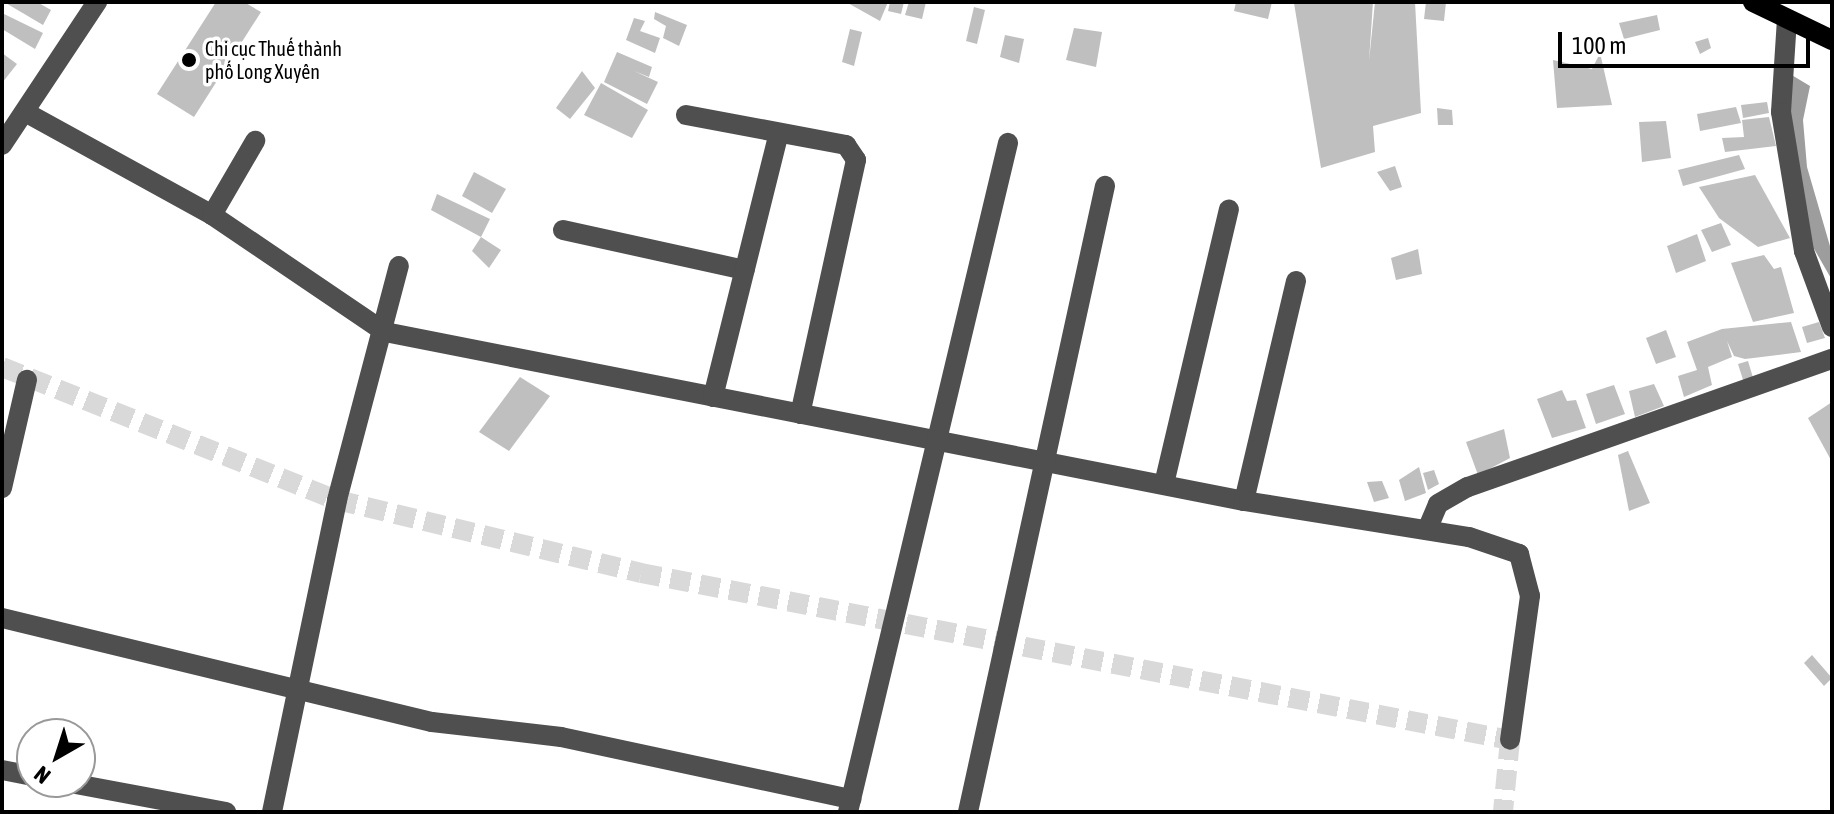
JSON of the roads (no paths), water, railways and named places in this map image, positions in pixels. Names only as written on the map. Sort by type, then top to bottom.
[{"type":"main road","points":[[1753,2],[1781,11],[1832,40]]},
{"type":"street","points":[[2,145],[97,2]]},
{"type":"street","points":[[1781,11],[1783,39],[1779,69],[1804,251],[1832,327]]},
{"type":"street","points":[[25,112],[212,215],[382,331],[1244,501],[1504,545],[1526,566],[1530,596],[1510,740]]},
{"type":"street","points":[[686,115],[846,145],[856,160],[800,414]]},
{"type":"street","points":[[713,397],[779,133]]},
{"type":"street","points":[[212,215],[255,141]]},
{"type":"street","points":[[2,618],[298,685],[432,722],[561,737],[849,805],[1008,143]]},
{"type":"street","points":[[968,812],[1105,186]]},
{"type":"street","points":[[1164,484],[1229,210]]},
{"type":"street","points":[[563,230],[745,270]]},
{"type":"street","points":[[272,812],[298,685],[399,266]]},
{"type":"street","points":[[1244,501],[1296,281]]},
{"type":"street","points":[[1427,530],[1438,504],[1482,481],[1832,359]]},
{"type":"street","points":[[2,488],[27,380]]},
{"type":"street","points":[[96,788],[226,812]]},
{"type":"tunnel","points":[[2,367],[337,500],[641,573],[1510,740],[1503,812]]},
{"type":"place","name":"Chi cục Thuế thành phố Long Xuyên","points":[[189,60]]}]
